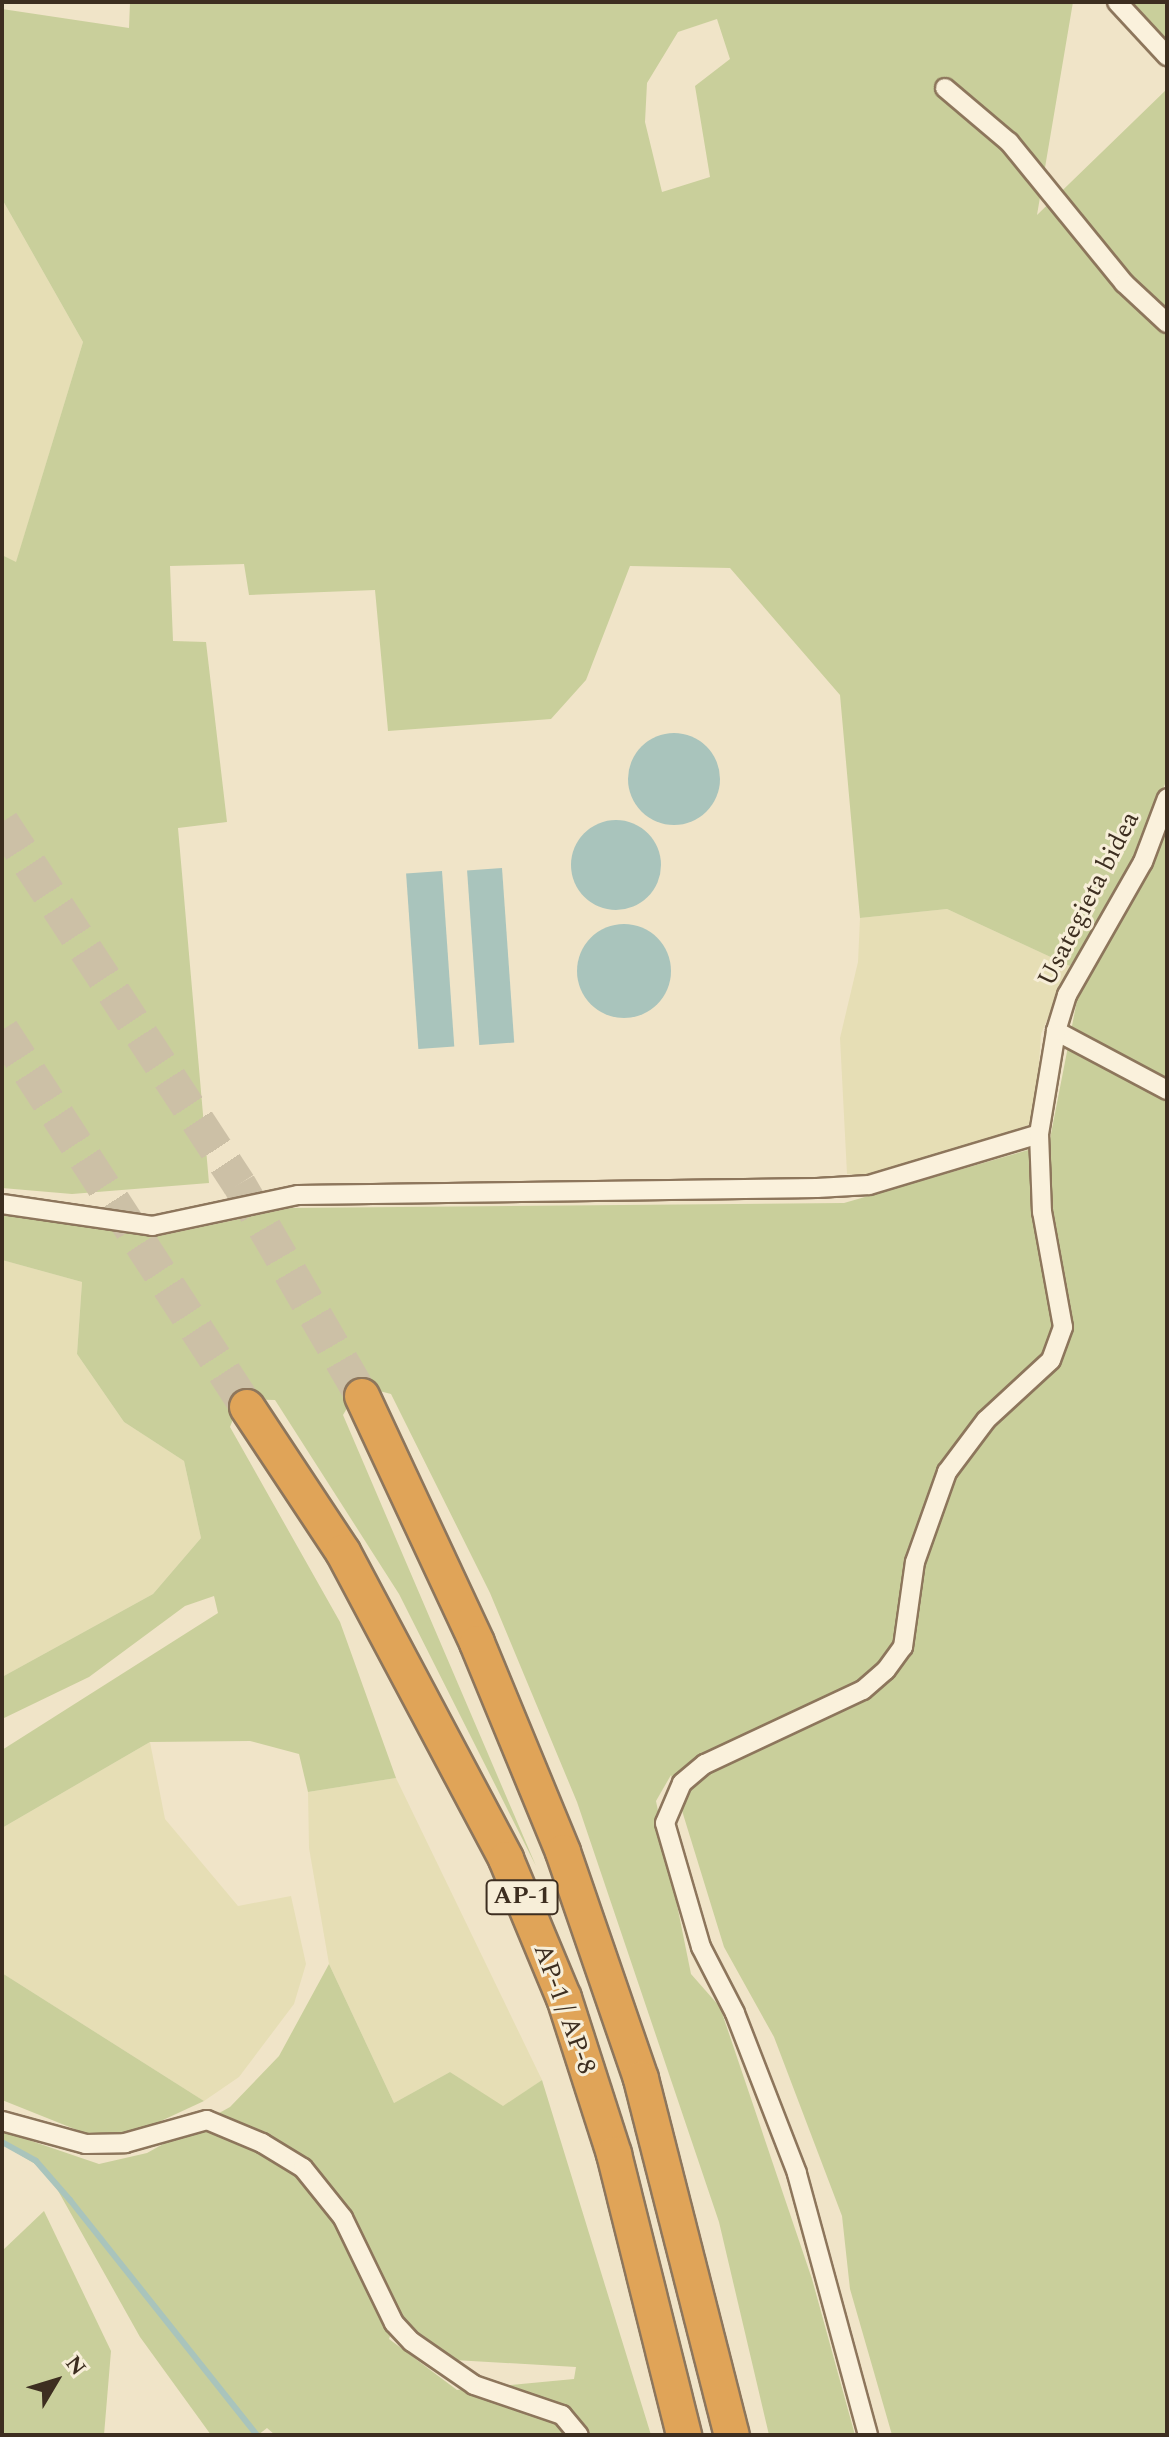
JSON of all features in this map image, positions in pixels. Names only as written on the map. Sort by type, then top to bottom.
[{"type":"highway","name":"AP-1 / AP-8","points":[[362,1396],[477,1643],[563,1852],[641,2079],[732,2435]]},
{"type":"highway","name":"AP-1 / AP-8","points":[[247,1407],[358,1578],[506,1859],[564,1998],[614,2154],[684,2435]]},
{"type":"street","points":[[1117,2],[1167,56]]},
{"type":"street","points":[[945,88],[1009,142],[1124,283],[1167,323]]},
{"type":"street","name":"Usategieta bidea","points":[[868,2435],[797,2173],[735,2013],[701,1947],[668,1846],[670,1803],[705,1764],[863,1690],[903,1647],[915,1562],[947,1472],[986,1420],[1051,1360],[1063,1327],[1042,1212],[1039,1134],[1056,1031],[1067,995],[1143,862],[1167,798]]},
{"type":"street","points":[[1056,1031],[1167,1090]]},
{"type":"street","points":[[2,1204],[152,1226],[298,1195],[869,1185],[1039,1134]]},
{"type":"street","points":[[2,2121],[86,2144],[125,2143],[207,2120],[262,2143],[303,2168],[343,2218],[387,2310],[412,2342],[474,2385],[562,2415],[579,2435]]},
{"type":"shaded area","points":[[2,199],[83,342],[16,563],[2,555]]},
{"type":"shaded area","points":[[947,909],[1070,966],[1041,1034],[1035,1123],[872,1177],[847,1174],[840,1038],[858,962],[860,918]]},
{"type":"shaded area","points":[[2,1260],[82,1282],[77,1354],[124,1422],[184,1461],[201,1538],[153,1594],[2,1677]]},
{"type":"shaded area","points":[[150,1742],[165,1819],[238,1906],[291,1896],[306,1964],[294,2004],[239,2077],[204,2101],[2,1973],[2,1828]]},
{"type":"shaded area","points":[[396,1778],[542,2080],[503,2107],[450,2072],[394,2103],[329,1964],[309,1848],[308,1792]]},
{"type":"green space","points":[[130,2],[1073,2],[1037,215],[1167,89],[1167,779],[1126,881],[1070,966],[947,909],[860,918],[840,695],[730,568],[630,566],[586,680],[551,719],[388,731],[375,590],[249,595],[244,564],[170,566],[173,641],[206,642],[227,822],[178,828],[209,1183],[72,1194],[2,1188],[2,555],[16,562],[83,342],[2,199],[2,9],[129,28]],"holes":[[[717,19],[730,59],[695,86],[710,177],[662,192],[645,122],[647,83],[678,32]]]},
{"type":"green space","points":[[1128,2],[1167,2],[1167,41]]},
{"type":"green space","points":[[1167,820],[1167,2435],[892,2435],[850,2289],[842,2216],[774,2037],[724,1947],[671,1775],[656,1801],[691,1974],[720,2007],[812,2279],[855,2435],[769,2435],[719,2222],[577,1802],[490,1593],[391,1394],[360,1386],[343,1415],[536,1866],[399,1594],[275,1400],[241,1399],[230,1427],[340,1622],[396,1778],[308,1792],[299,1754],[250,1741],[150,1742],[2,1828],[2,1750],[218,1613],[214,1596],[185,1606],[89,1677],[2,1719],[2,1677],[153,1594],[201,1538],[184,1461],[124,1422],[77,1354],[82,1282],[2,1260],[2,1215],[159,1236],[291,1208],[844,1203],[1049,1144],[1079,990]]},
{"type":"green space","points":[[329,1964],[394,2103],[450,2072],[503,2106],[542,2080],[651,2435],[275,2435],[267,2428],[258,2435],[211,2435],[140,2337],[47,2171],[2,2144],[2,2131],[99,2164],[147,2153],[230,2107],[279,2056]],"holes":[[[398,2312],[425,2343],[454,2360],[576,2367],[574,2379],[457,2390],[389,2339]]]},
{"type":"green space","points":[[2,1973],[204,2101],[135,2133],[92,2136],[2,2100]]},
{"type":"green space","points":[[44,2211],[111,2351],[104,2435],[2,2435],[2,2251]]},
{"type":"water","points":[[674,733],[700,741],[712,753],[720,779],[712,805],[700,817],[674,825],[648,817],[636,805],[628,779],[636,753],[648,741]]},
{"type":"water","points":[[616,820],[633,824],[648,833],[657,848],[661,865],[657,882],[648,897],[633,906],[616,910],[599,906],[584,897],[575,882],[571,865],[575,848],[584,833],[599,824]]},
{"type":"water","points":[[502,868],[514,1043],[479,1045],[467,870]]},
{"type":"water","points":[[442,871],[454,1047],[418,1049],[406,874]]},
{"type":"water","points":[[624,924],[642,928],[657,938],[667,953],[671,971],[667,989],[657,1004],[642,1014],[624,1018],[606,1014],[591,1004],[581,989],[577,971],[581,953],[591,938],[606,928]]},
{"type":"waterway","points":[[2,2142],[36,2161],[70,2200],[257,2435]]},
{"type":"tunnel","points":[[2,822],[239,1184],[362,1396]]},
{"type":"tunnel","points":[[2,1030],[247,1407]]}]
